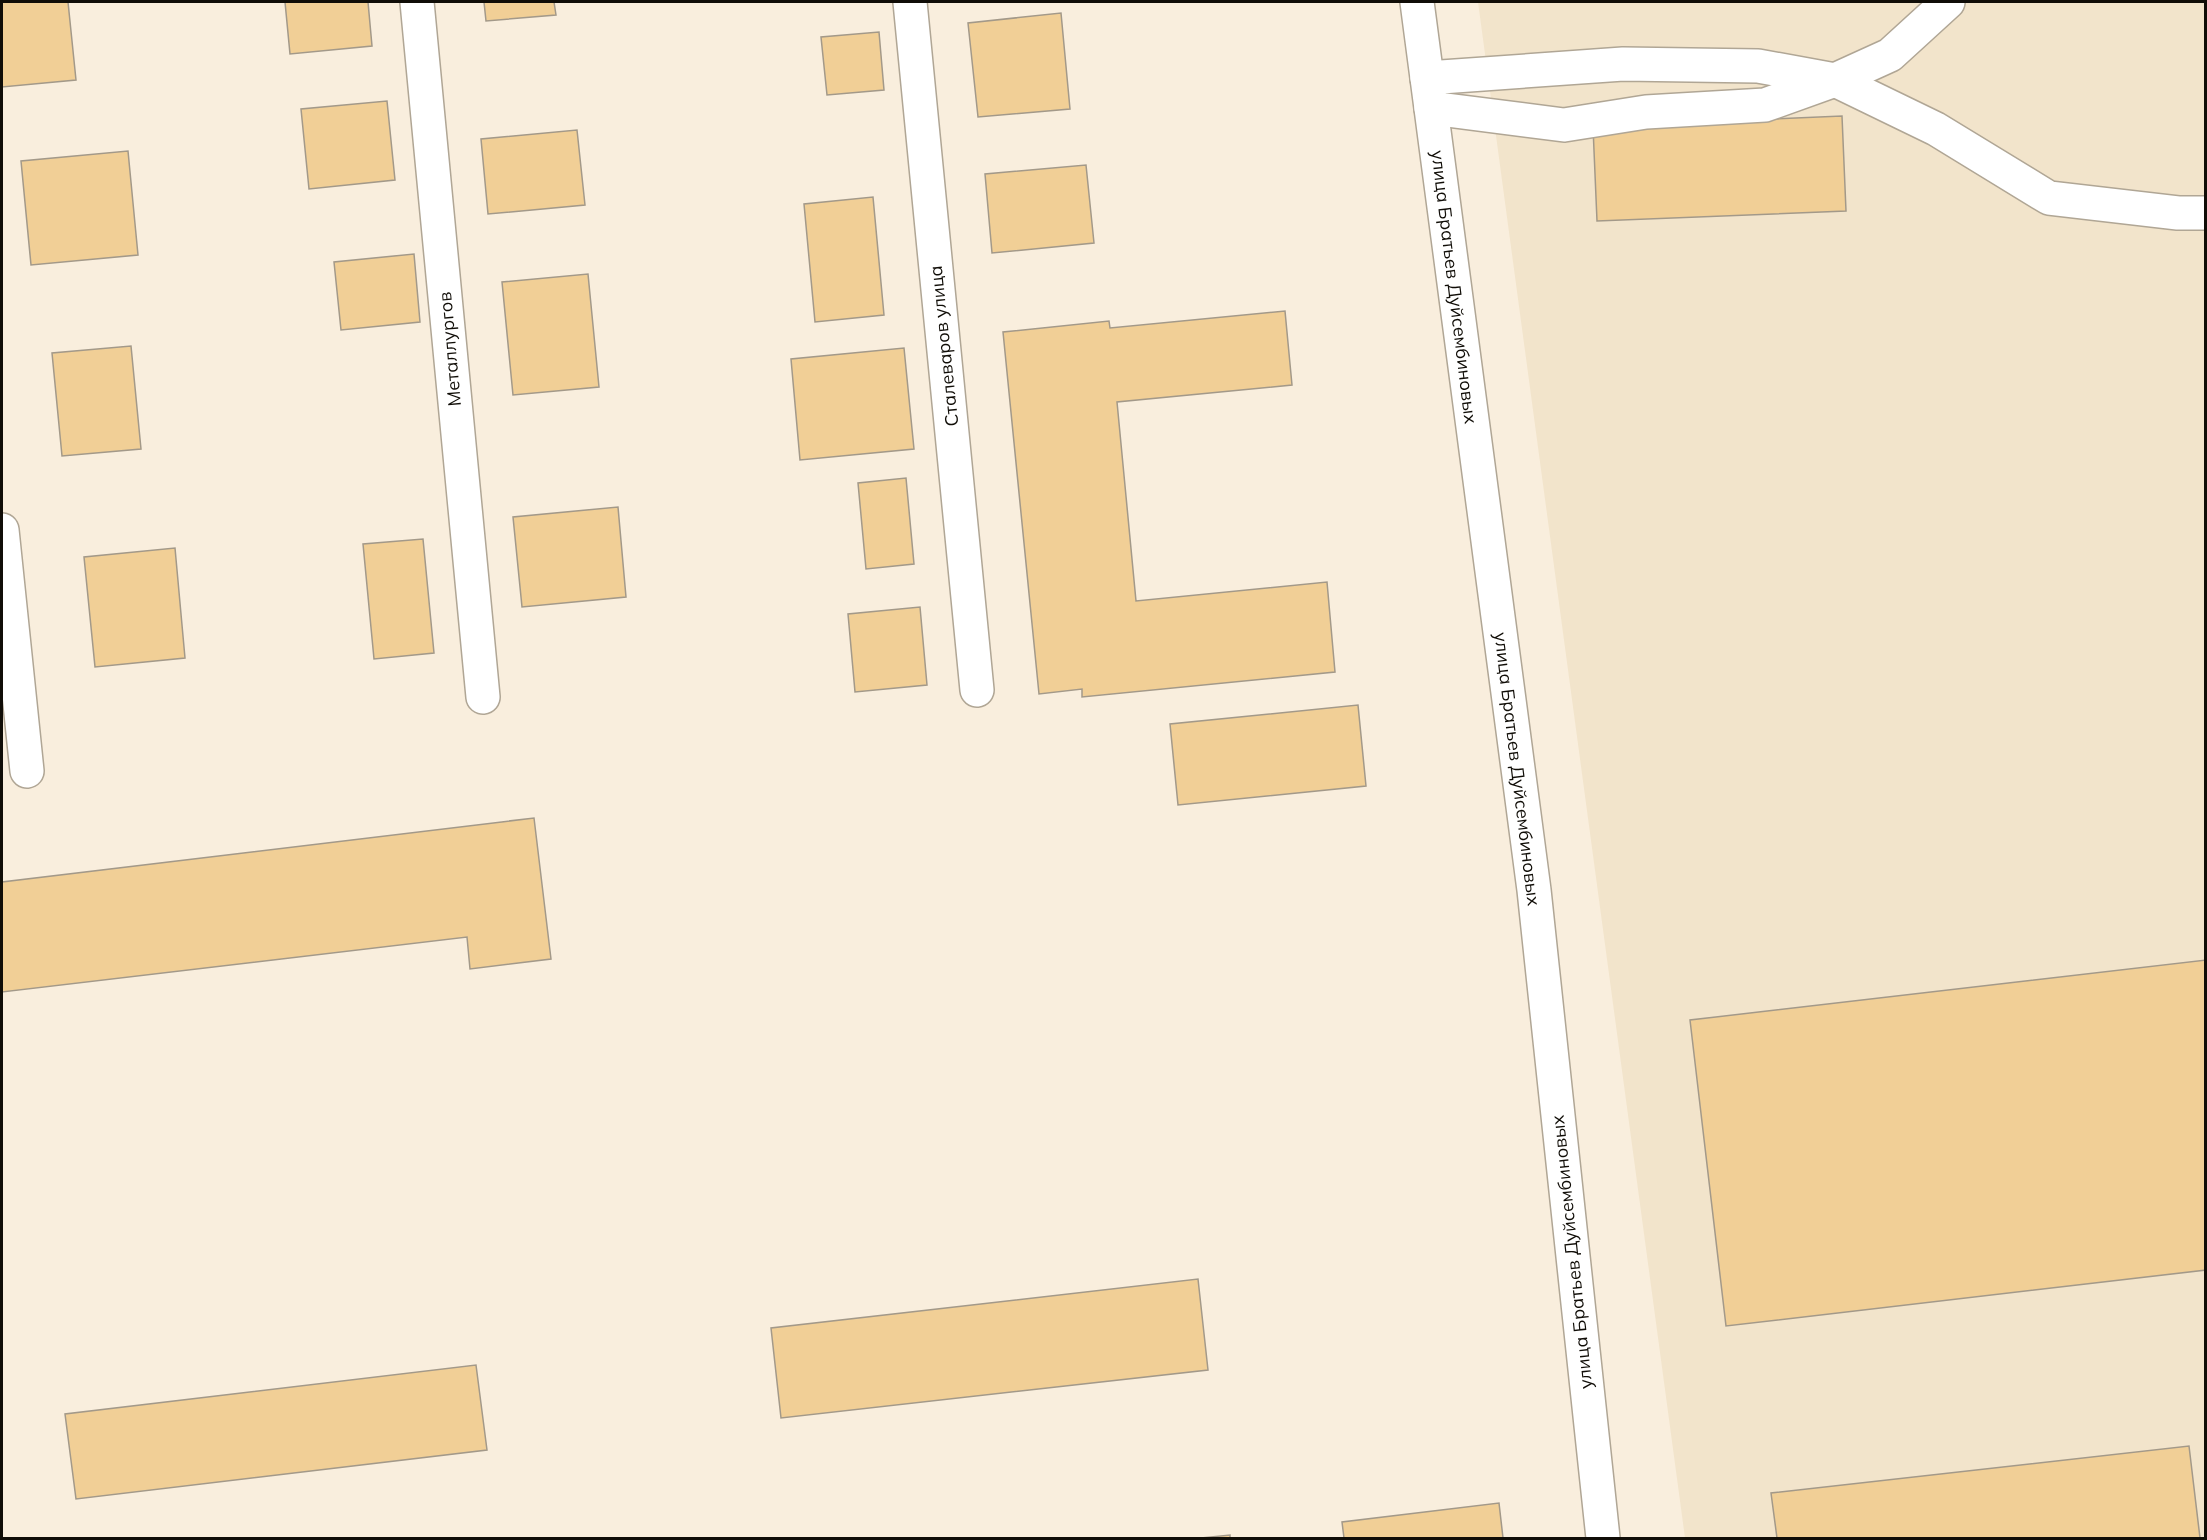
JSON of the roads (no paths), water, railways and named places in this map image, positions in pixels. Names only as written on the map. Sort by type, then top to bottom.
[{"type":"street","name":"Металлургов","points":[[417,2],[483,697]]},
{"type":"street","name":"Сталеваров улица","points":[[910,2],[977,690]]},
{"type":"street","name":"улица Братьев Дуйсембиновых","points":[[1417,2],[1534,890],[1603,1539]]},
{"type":"street","points":[[1429,93],[1564,125],[1646,112],[1765,105],[1835,80],[1890,56],[1948,2]]},
{"type":"street","points":[[1429,93],[1623,64],[1758,66],[1835,80],[1936,129],[2049,198],[2178,213],[2205,213]]},
{"type":"street","points":[[2,530],[27,771]]}]
